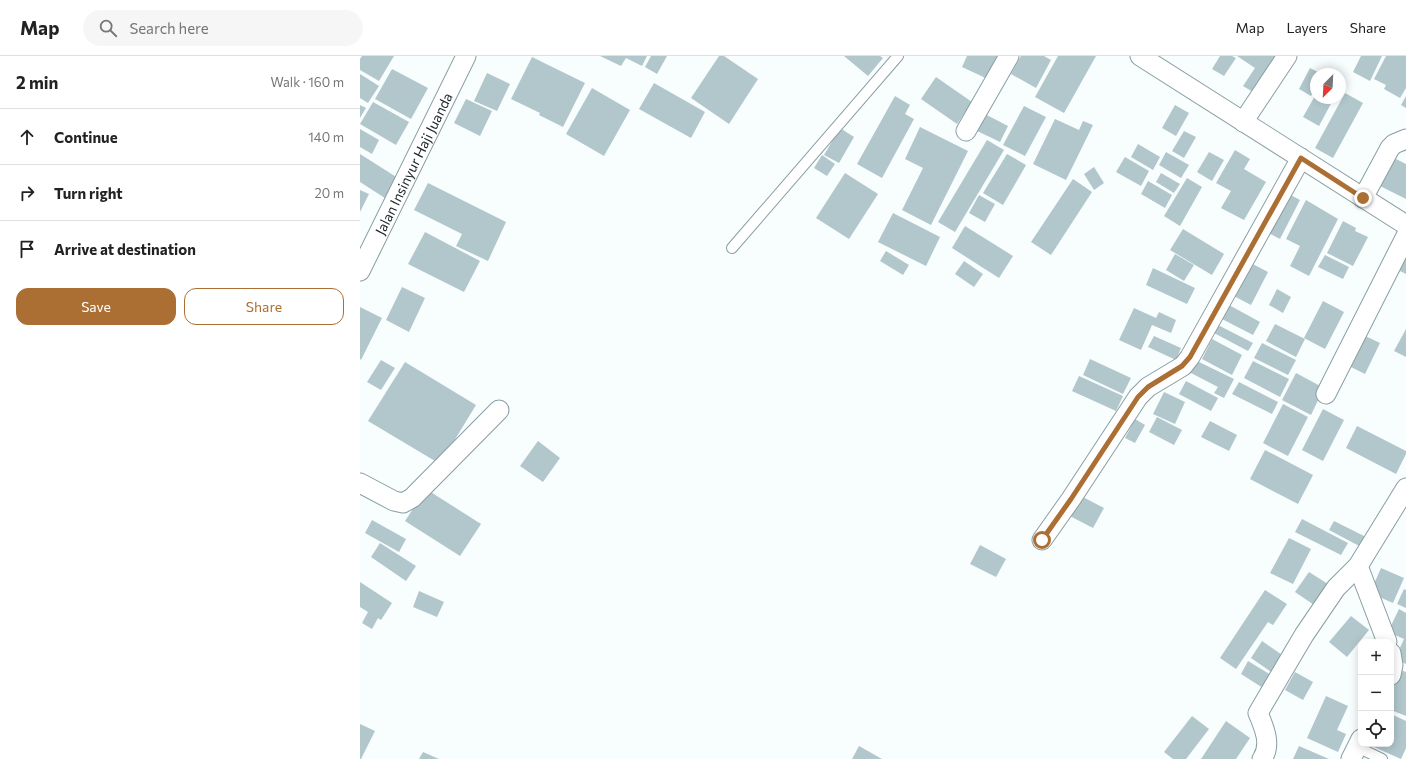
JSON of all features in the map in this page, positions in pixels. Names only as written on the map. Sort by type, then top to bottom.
[{"type":"street","name":"Jalan Insinyur Haji Juanda","points":[[360,270],[466,56]]},
{"type":"street","points":[[966,131],[1009,56]]},
{"type":"street","points":[[1140,56],[1406,225]]},
{"type":"street","points":[[1243,122],[1287,56]]},
{"type":"street","points":[[1363,198],[1390,148],[1394,144],[1406,139]]},
{"type":"street","points":[[1042,540],[1071,499],[1138,397],[1148,387],[1182,366],[1190,357],[1301,158]]},
{"type":"street","points":[[1326,394],[1406,236]]},
{"type":"street","points":[[360,483],[394,501],[403,503],[412,498],[499,410]]},
{"type":"street","points":[[1262,759],[1264,756],[1267,739],[1258,713],[1304,635],[1336,588],[1358,566],[1406,488]]},
{"type":"street","points":[[1358,566],[1386,639]]},
{"type":"lane","points":[[732,248],[898,56]]},
{"type":"lane","points":[[1356,748],[1382,759]]},
{"type":"building","points":[[362,56],[394,56],[379,81],[360,70],[360,59]]},
{"type":"building","points":[[600,56],[647,56],[642,66],[626,58],[621,66]]},
{"type":"building","points":[[651,56],[667,56],[657,74],[645,67]]},
{"type":"building","points":[[719,56],[724,56],[758,79],[729,124],[691,98]]},
{"type":"building","points":[[844,56],[880,56],[883,58],[868,76]]},
{"type":"building","points":[[967,56],[1004,56],[992,81],[962,67]]},
{"type":"building","points":[[1021,56],[1044,56],[1051,60],[1036,88],[1011,74]]},
{"type":"building","points":[[1058,56],[1096,56],[1064,113],[1035,97]]},
{"type":"building","points":[[1220,56],[1232,56],[1236,58],[1224,76],[1212,69]]},
{"type":"building","points":[[1237,56],[1282,56],[1253,92],[1243,86],[1255,68]]},
{"type":"building","points":[[1361,56],[1382,56],[1370,81],[1353,72]]},
{"type":"building","points":[[1386,56],[1406,56],[1406,88],[1400,98],[1384,89],[1386,85],[1374,79]]},
{"type":"building","points":[[532,57],[585,83],[563,127],[539,115],[540,113],[511,99]]},
{"type":"building","points":[[1310,68],[1310,95],[1299,89]]},
{"type":"building","points":[[392,69],[428,88],[411,119],[375,99]]},
{"type":"building","points":[[487,73],[510,84],[497,111],[474,101]]},
{"type":"building","points":[[360,74],[379,86],[368,103],[360,98]]},
{"type":"building","points":[[936,77],[972,102],[957,124],[921,99]]},
{"type":"building","points":[[654,83],[705,112],[691,138],[639,109]]},
{"type":"building","points":[[592,88],[630,110],[604,156],[566,134]]},
{"type":"building","points":[[1346,94],[1363,103],[1333,158],[1315,148],[1339,104],[1346,104]]},
{"type":"building","points":[[895,96],[910,105],[905,114],[914,119],[882,178],[857,164]]},
{"type":"building","points":[[1406,96],[1406,108],[1401,105]]},
{"type":"building","points":[[466,99],[492,111],[480,136],[454,123]]},
{"type":"building","points":[[373,102],[409,122],[396,145],[360,124]]},
{"type":"building","points":[[1310,104],[1331,104],[1319,126],[1303,117]]},
{"type":"building","points":[[360,105],[366,108],[360,118]]},
{"type":"building","points":[[1175,105],[1189,113],[1176,136],[1162,128]]},
{"type":"building","points":[[1024,106],[1046,117],[1025,156],[1003,145]]},
{"type":"building","points":[[981,112],[1008,126],[1000,142],[973,129]]},
{"type":"building","points":[[1055,119],[1079,130],[1083,121],[1093,125],[1066,180],[1033,164]]},
{"type":"building","points":[[920,127],[968,151],[931,225],[902,210],[923,168],[905,159]]},
{"type":"building","points":[[840,128],[854,137],[839,163],[824,155]]},
{"type":"building","points":[[360,129],[379,140],[372,154],[360,147]]},
{"type":"building","points":[[1184,131],[1196,137],[1184,158],[1172,151]]},
{"type":"building","points":[[987,140],[1004,150],[955,232],[938,222]]},
{"type":"building","points":[[1138,144],[1160,157],[1153,170],[1131,157]]},
{"type":"building","points":[[1235,150],[1250,159],[1244,169],[1266,182],[1244,220],[1221,208],[1231,191],[1216,183]]},
{"type":"building","points":[[1166,152],[1189,165],[1181,178],[1159,165]]},
{"type":"building","points":[[1209,152],[1224,160],[1212,181],[1197,172]]},
{"type":"building","points":[[360,154],[401,180],[388,200],[360,182]]},
{"type":"building","points":[[1007,154],[1026,165],[1003,205],[983,193]]},
{"type":"building","points":[[822,155],[835,164],[827,176],[814,168]]},
{"type":"building","points":[[1390,156],[1406,164],[1406,199],[1376,184]]},
{"type":"building","points":[[1125,157],[1149,171],[1141,186],[1116,172]]},
{"type":"building","points":[[1094,167],[1104,183],[1094,190],[1084,174]]},
{"type":"building","points":[[845,173],[878,194],[849,239],[816,218]]},
{"type":"building","points":[[1161,173],[1180,184],[1174,193],[1156,182]]},
{"type":"building","points":[[1187,178],[1202,187],[1180,226],[1164,216]]},
{"type":"building","points":[[1073,179],[1092,192],[1051,255],[1031,242]]},
{"type":"building","points":[[1148,181],[1172,195],[1165,208],[1141,194]]},
{"type":"building","points":[[428,183],[506,222],[488,261],[456,246],[462,234],[414,210]]},
{"type":"building","points":[[360,190],[369,194],[360,212]]},
{"type":"building","points":[[1285,192],[1300,200],[1280,239],[1265,231]]},
{"type":"building","points":[[979,195],[995,204],[985,222],[969,213]]},
{"type":"building","points":[[1306,200],[1338,219],[1309,276],[1290,266],[1300,246],[1286,239]]},
{"type":"building","points":[[893,213],[940,237],[926,266],[878,242]]},
{"type":"building","points":[[1343,221],[1356,228],[1355,231],[1368,237],[1353,266],[1327,253]]},
{"type":"building","points":[[965,226],[1013,256],[999,278],[952,248]]},
{"type":"building","points":[[1183,229],[1224,254],[1212,275],[1170,250]]},
{"type":"building","points":[[425,232],[480,261],[464,292],[408,264]]},
{"type":"building","points":[[1406,250],[1406,274],[1396,269]]},
{"type":"building","points":[[886,251],[909,265],[903,275],[880,261]]},
{"type":"building","points":[[1175,254],[1194,265],[1184,281],[1166,270]]},
{"type":"building","points":[[1325,255],[1349,267],[1343,279],[1318,267]]},
{"type":"building","points":[[964,261],[983,274],[974,287],[955,274]]},
{"type":"building","points":[[1247,261],[1268,272],[1251,305],[1230,294]]},
{"type":"building","points":[[1153,268],[1195,288],[1187,304],[1146,285]]},
{"type":"building","points":[[402,287],[425,298],[409,332],[386,320]]},
{"type":"building","points":[[1277,289],[1291,297],[1283,313],[1269,305]]},
{"type":"building","points":[[1323,301],[1344,312],[1325,349],[1304,338]]},
{"type":"building","points":[[1229,305],[1260,322],[1253,335],[1222,319]]},
{"type":"building","points":[[360,307],[382,318],[361,360],[360,359]]},
{"type":"building","points":[[1134,308],[1156,318],[1159,312],[1176,320],[1171,333],[1152,325],[1141,350],[1119,340]]},
{"type":"building","points":[[1275,324],[1305,339],[1296,357],[1266,341]]},
{"type":"building","points":[[1218,325],[1253,343],[1248,351],[1214,333]]},
{"type":"building","points":[[1406,329],[1406,357],[1394,351]]},
{"type":"building","points":[[1359,333],[1380,343],[1365,374],[1343,363]]},
{"type":"building","points":[[1154,336],[1181,348],[1176,360],[1148,347]]},
{"type":"building","points":[[1212,339],[1242,355],[1232,375],[1202,359]]},
{"type":"building","points":[[1262,343],[1296,360],[1288,375],[1254,358]]},
{"type":"building","points":[[1090,359],[1131,378],[1123,394],[1083,375]]},
{"type":"building","points":[[381,360],[395,368],[381,390],[367,382]]},
{"type":"building","points":[[1195,360],[1234,379],[1224,398],[1214,393],[1218,387],[1189,372]]},
{"type":"building","points":[[1253,361],[1289,379],[1280,397],[1244,378]]},
{"type":"building","points":[[405,362],[476,405],[440,464],[368,421]]},
{"type":"building","points":[[1296,373],[1324,388],[1311,415],[1282,400]]},
{"type":"building","points":[[1079,376],[1123,396],[1116,411],[1072,391]]},
{"type":"building","points":[[1186,381],[1218,398],[1211,411],[1179,394]]},
{"type":"building","points":[[1239,382],[1278,402],[1272,414],[1232,394]]},
{"type":"building","points":[[1164,392],[1185,402],[1175,424],[1153,414]]},
{"type":"building","points":[[1283,404],[1308,417],[1288,456],[1263,443]]},
{"type":"building","points":[[1323,409],[1344,420],[1323,461],[1302,450]]},
{"type":"building","points":[[1157,417],[1182,430],[1174,445],[1149,432]]},
{"type":"building","points":[[1135,419],[1145,425],[1135,443],[1125,438]]},
{"type":"building","points":[[1210,421],[1237,435],[1229,451],[1201,437]]},
{"type":"building","points":[[1357,426],[1406,451],[1396,474],[1346,448]]},
{"type":"building","points":[[538,441],[560,458],[543,482],[520,466]]},
{"type":"building","points":[[1265,450],[1313,475],[1298,504],[1250,479]]},
{"type":"building","points":[[426,489],[481,524],[460,556],[405,521]]},
{"type":"building","points":[[1077,494],[1104,508],[1093,528],[1066,514]]},
{"type":"building","points":[[1302,519],[1348,543],[1341,555],[1295,532]]},
{"type":"building","points":[[372,520],[406,539],[399,552],[365,533]]},
{"type":"building","points":[[1334,521],[1368,538],[1363,548],[1329,530]]},
{"type":"building","points":[[1289,538],[1311,549],[1293,584],[1270,573]]},
{"type":"building","points":[[380,543],[416,566],[406,581],[371,557]]},
{"type":"building","points":[[980,545],[1006,559],[996,577],[970,564]]},
{"type":"building","points":[[1381,568],[1404,578],[1393,603],[1370,593]]},
{"type":"building","points":[[1309,572],[1331,586],[1317,607],[1295,592]]},
{"type":"building","points":[[360,582],[392,603],[381,620],[378,618],[372,629],[362,623],[368,612],[360,607]]},
{"type":"building","points":[[1404,589],[1406,590],[1406,608],[1397,604]]},
{"type":"building","points":[[1265,590],[1287,604],[1273,625],[1268,622],[1236,669],[1220,658]]},
{"type":"building","points":[[419,591],[444,602],[437,617],[413,607]]},
{"type":"building","points":[[1399,609],[1406,613],[1406,664],[1395,659],[1404,639],[1388,632]]},
{"type":"building","points":[[1351,616],[1369,630],[1362,639],[1358,639],[1358,644],[1347,657],[1329,642]]},
{"type":"building","points":[[1262,641],[1285,657],[1274,674],[1251,658]]},
{"type":"building","points":[[1248,661],[1271,675],[1263,688],[1241,674]]},
{"type":"building","points":[[1398,669],[1406,672],[1406,716],[1394,711],[1394,678]]},
{"type":"building","points":[[1295,672],[1313,682],[1303,700],[1285,690]]},
{"type":"building","points":[[1326,696],[1348,706],[1337,730],[1346,734],[1338,752],[1307,738]]},
{"type":"building","points":[[1394,715],[1406,721],[1406,748],[1401,759],[1374,747],[1394,747]]},
{"type":"building","points":[[1192,716],[1209,729],[1186,759],[1173,759],[1164,752]]},
{"type":"building","points":[[1226,721],[1250,738],[1236,759],[1201,759]]},
{"type":"building","points":[[360,724],[375,731],[361,759],[360,759]]},
{"type":"building","points":[[859,746],[882,759],[852,759]]},
{"type":"building","points":[[1299,746],[1329,759],[1293,759]]},
{"type":"building","points":[[423,752],[439,759],[419,759]]},
{"type":"route","points":[[1042,540],[1071,499],[1138,397],[1148,387],[1182,366],[1190,357],[1301,158],[1363,198]]}]
